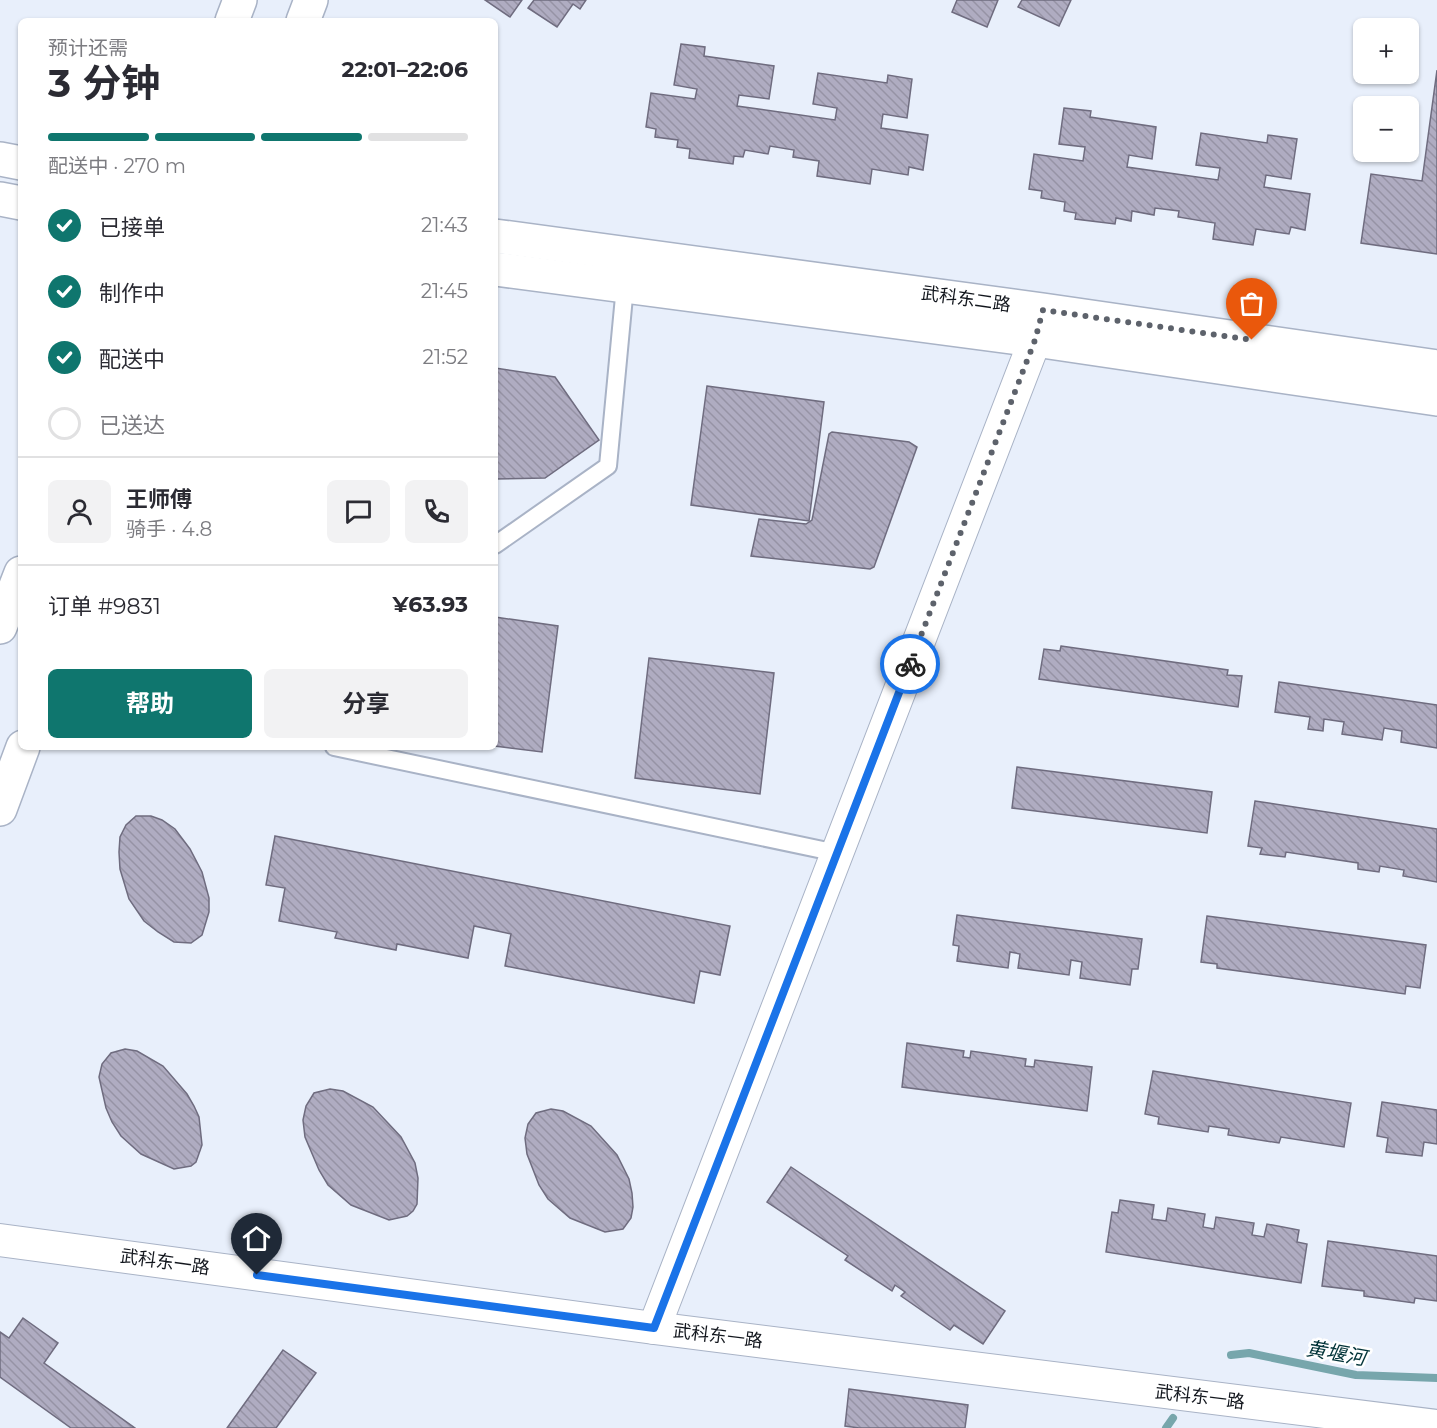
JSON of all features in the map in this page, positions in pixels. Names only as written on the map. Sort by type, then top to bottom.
[{"type":"street","points":[[233,18],[240,0]]},
{"type":"street","points":[[304,18],[310,0]]},
{"type":"street","points":[[0,159],[18,162]]},
{"type":"street","points":[[0,199],[18,202]]},
{"type":"street","name":"武科东二路","points":[[498,236],[1039,325],[1437,399]]},
{"type":"street","name":"武科东二路","points":[[498,269],[625,286],[1039,325],[1437,367]]},
{"type":"street","points":[[654,1328],[1039,325]]},
{"type":"street","points":[[0,627],[18,581]]},
{"type":"street","points":[[0,809],[22,750]]},
{"type":"street","name":"武科东一路","points":[[0,1240],[654,1328],[1437,1426]]},
{"type":"lane","points":[[498,543],[608,466],[625,286]]},
{"type":"lane","points":[[348,750],[837,853]]},
{"type":"building","points":[[485,0],[522,0],[510,17]]},
{"type":"building","points":[[534,0],[586,0],[580,9],[573,4],[557,27],[528,8]]},
{"type":"building","points":[[957,0],[998,0],[987,27],[952,12]]},
{"type":"building","points":[[1022,0],[1071,0],[1059,26],[1018,7]]},
{"type":"building","points":[[681,44],[705,47],[704,56],[774,66],[769,99],[739,95],[737,106],[835,120],[837,108],[813,104],[818,73],[887,83],[888,75],[912,79],[907,118],[883,114],[881,128],[928,135],[923,170],[909,167],[908,175],[872,169],[870,184],[817,176],[819,161],[793,157],[794,150],[770,146],[768,154],[745,150],[743,157],[734,156],[733,164],[689,158],[690,149],[677,147],[678,140],[655,137],[656,129],[646,127],[651,93],[695,99],[697,89],[674,85]]},
{"type":"building","points":[[1437,70],[1437,254],[1361,243],[1371,174],[1422,181]]},
{"type":"building","points":[[1064,108],[1091,111],[1090,117],[1156,127],[1152,159],[1129,155],[1127,167],[1218,180],[1220,168],[1196,165],[1201,133],[1267,143],[1268,135],[1297,139],[1291,179],[1266,175],[1264,187],[1310,194],[1305,230],[1291,227],[1289,234],[1256,229],[1253,245],[1213,239],[1215,223],[1178,217],[1179,211],[1155,208],[1154,215],[1132,211],[1131,221],[1116,218],[1115,224],[1075,219],[1076,213],[1064,211],[1065,202],[1041,198],[1042,191],[1029,189],[1034,154],[1083,161],[1085,147],[1059,144]]},
{"type":"building","points":[[498,368],[555,377],[599,440],[545,478],[498,479]]},
{"type":"building","points":[[707,386],[824,402],[809,521],[691,505]]},
{"type":"building","points":[[832,432],[909,442],[917,447],[874,567],[870,569],[751,556],[759,519],[806,524],[812,520],[829,434]]},
{"type":"building","points":[[498,617],[558,626],[542,752],[498,746]]},
{"type":"building","points":[[1061,646],[1228,670],[1227,675],[1242,676],[1238,707],[1039,679],[1044,649],[1060,651]]},
{"type":"building","points":[[649,658],[774,673],[760,794],[635,778]]},
{"type":"building","points":[[1279,682],[1437,705],[1437,748],[1401,742],[1402,731],[1384,728],[1382,740],[1342,734],[1344,722],[1324,719],[1323,731],[1308,729],[1310,717],[1275,712]]},
{"type":"building","points":[[1017,767],[1212,792],[1207,833],[1012,808]]},
{"type":"building","points":[[1255,801],[1437,829],[1437,882],[1403,876],[1404,870],[1380,866],[1379,872],[1358,869],[1358,863],[1286,852],[1285,857],[1260,854],[1262,848],[1248,846]]},
{"type":"building","points":[[136,816],[151,816],[175,829],[190,849],[202,872],[209,898],[209,912],[202,935],[191,943],[174,942],[158,932],[144,921],[129,899],[120,869],[120,837],[126,825]]},
{"type":"building","points":[[275,836],[730,926],[720,975],[700,971],[694,1003],[505,966],[511,934],[474,926],[468,958],[397,944],[396,950],[335,938],[337,932],[279,921],[285,888],[266,885]]},
{"type":"building","points":[[957,915],[1142,939],[1138,969],[1132,969],[1130,985],[1080,978],[1082,962],[1071,960],[1069,975],[1018,968],[1020,954],[1010,952],[1008,968],[957,961],[959,946],[953,945]]},
{"type":"building","points":[[1207,916],[1426,945],[1420,988],[1406,986],[1405,994],[1217,968],[1217,964],[1201,962]]},
{"type":"building","points":[[907,1043],[964,1051],[963,1057],[970,1058],[971,1051],[1026,1059],[1025,1066],[1034,1067],[1035,1060],[1092,1067],[1087,1111],[902,1087]]},
{"type":"building","points":[[125,1049],[137,1051],[163,1066],[187,1094],[194,1106],[199,1117],[202,1145],[196,1162],[191,1166],[174,1169],[141,1154],[121,1136],[112,1122],[106,1108],[99,1077],[102,1064],[111,1053]]},
{"type":"building","points":[[1153,1071],[1351,1103],[1344,1147],[1281,1137],[1279,1143],[1228,1135],[1229,1129],[1209,1126],[1208,1132],[1158,1124],[1159,1117],[1145,1114]]},
{"type":"building","points":[[330,1089],[343,1091],[373,1107],[401,1137],[415,1163],[418,1178],[417,1204],[407,1216],[389,1220],[351,1205],[328,1185],[305,1137],[303,1120],[306,1106],[314,1093]]},
{"type":"building","points":[[1382,1102],[1437,1110],[1437,1144],[1424,1142],[1422,1156],[1386,1152],[1388,1138],[1377,1136]]},
{"type":"building","points":[[551,1109],[563,1111],[591,1126],[617,1155],[629,1179],[632,1193],[631,1218],[623,1229],[605,1232],[570,1218],[548,1199],[539,1185],[527,1154],[525,1138],[528,1124],[536,1113]]},
{"type":"building","points":[[791,1167],[1005,1311],[983,1344],[954,1325],[950,1330],[901,1296],[905,1292],[895,1285],[892,1291],[845,1260],[848,1256],[767,1202]]},
{"type":"building","points":[[1120,1200],[1154,1205],[1152,1219],[1166,1221],[1168,1208],[1205,1214],[1203,1227],[1214,1229],[1216,1217],[1254,1223],[1252,1235],[1264,1237],[1267,1224],[1299,1230],[1297,1242],[1307,1244],[1301,1283],[1106,1252],[1112,1212],[1118,1213]]},
{"type":"building","points":[[1328,1241],[1437,1256],[1437,1301],[1415,1298],[1414,1303],[1364,1296],[1364,1291],[1322,1286]]},
{"type":"building","points":[[23,1318],[58,1343],[44,1363],[135,1428],[71,1428],[0,1377],[0,1332],[9,1338]]},
{"type":"building","points":[[283,1350],[316,1373],[276,1428],[227,1428]]},
{"type":"building","points":[[849,1389],[968,1405],[965,1428],[845,1426]]},
{"type":"waterway","name":"黄堰河","points":[[1231,1355],[1249,1353],[1356,1375],[1437,1378]]},
{"type":"waterway","name":"黄堰河","points":[[1166,1428],[1173,1418]]},
{"type":"way so far","points":[[910,664],[1035,340],[1043,310],[1252,340]]},
{"type":"route","points":[[257,1275],[654,1328],[910,664]]}]
